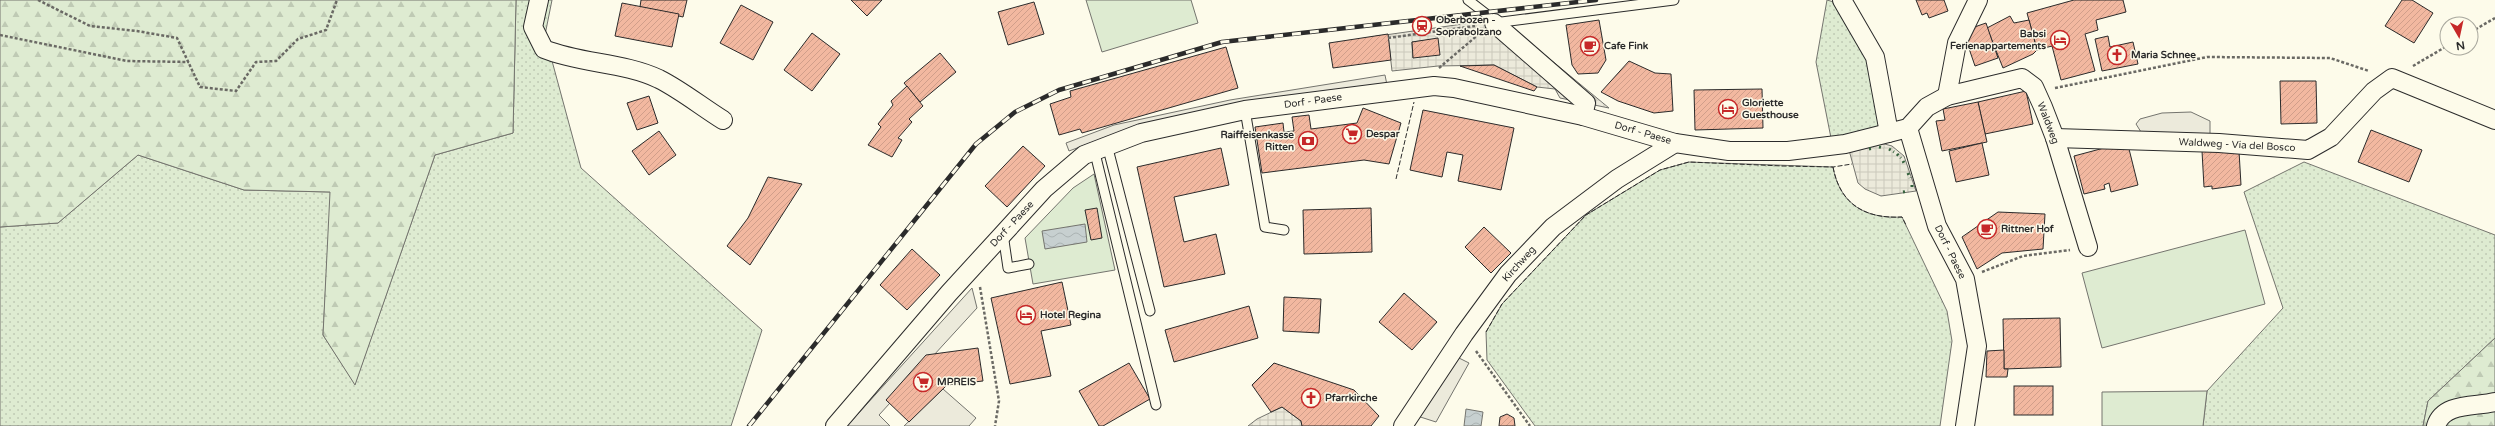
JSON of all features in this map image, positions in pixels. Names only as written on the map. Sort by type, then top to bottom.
[{"type":"street","points":[[538,0],[533,27],[544,49],[560,55],[611,65],[658,79],[723,120]]},
{"type":"street","points":[[1842,0],[1875,57],[1889,133]]},
{"type":"street","points":[[1947,96],[1957,43],[1978,0]]},
{"type":"street","points":[[1494,23],[1586,103],[1583,116]]},
{"type":"street","points":[[1908,128],[1927,107],[1947,96],[2022,78],[2034,87]]},
{"type":"street","points":[[2392,78],[2495,120]]},
{"type":"street","name":"Waldweg - Via del Bosco","points":[[2055,138],[2219,143],[2308,150],[2331,137],[2374,91],[2392,78]]},
{"type":"street","name":"Dorf - Paese","points":[[835,426],[971,269],[1044,189],[1084,155],[1101,147],[1141,133],[1246,110],[1434,86],[1454,88],[1583,116],[1675,142],[1729,150],[1788,151],[1845,144],[1908,128],[1937,226],[1965,279],[1977,346],[1964,426]]},
{"type":"street","name":"Waldweg","points":[[2034,87],[2055,138],[2088,247]]},
{"type":"street","name":"Kirchweg","points":[[1403,426],[1464,334],[1508,274],[1553,227],[1617,179],[1675,142]]},
{"type":"street","points":[[2436,426],[2438,421],[2452,408],[2495,402]]},
{"type":"lane","points":[[1468,0],[1485,13],[1494,23],[1674,0]]},
{"type":"lane","points":[[1246,110],[1265,227],[1284,230]]},
{"type":"lane","points":[[1101,147],[1150,311]]},
{"type":"lane","points":[[1101,147],[1156,405]]},
{"type":"lane","points":[[1003,234],[1008,268],[1029,264]]},
{"type":"path","points":[[38,0],[90,26],[137,31],[176,38],[190,62],[200,87],[236,91],[256,62],[276,61],[298,39],[326,30],[337,0]]},
{"type":"path","points":[[2479,27],[2495,18]]},
{"type":"path","points":[[1388,38],[1494,23]]},
{"type":"path","points":[[1439,69],[1438,66],[1494,23]]},
{"type":"path","points":[[0,35],[127,61],[190,62]]},
{"type":"path","points":[[2034,87],[2051,88],[2207,57],[2330,58],[2392,78],[2439,51]]},
{"type":"path","points":[[1965,279],[2023,256],[2088,247]]},
{"type":"path","points":[[971,269],[978,276],[1000,401],[995,426]]},
{"type":"path","points":[[1464,334],[1530,426]]},
{"type":"green space","points":[[0,0],[516,0],[513,133],[435,155],[355,385],[323,335],[330,192],[244,190],[138,155],[58,223],[0,227]]},
{"type":"green space","points":[[516,0],[552,0],[545,35],[581,168],[762,330],[731,426],[0,426],[0,227],[58,223],[138,155],[244,190],[331,192],[323,335],[355,384],[435,155],[513,133]]},
{"type":"green space","points":[[1086,0],[1191,0],[1198,23],[1102,52]]},
{"type":"green space","points":[[1827,0],[1837,3],[1871,59],[1884,128],[1831,138],[1816,62]]},
{"type":"green space","points":[[1689,162],[1833,167],[1836,180],[1842,191],[1848,200],[1857,207],[1866,212],[1877,215],[1902,217],[1947,311],[1952,341],[1940,426],[1535,426],[1487,360],[1486,332],[1502,304],[1586,215],[1660,170]]},
{"type":"green space","points":[[2304,162],[2495,235],[2495,338],[2428,401],[2423,426],[2203,426],[2207,391],[2283,308],[2244,192]]},
{"type":"green space","points":[[1094,174],[1115,270],[1033,284],[1025,238],[1073,188]]},
{"type":"green space","points":[[2245,230],[2265,304],[2102,348],[2082,273]]},
{"type":"green space","points":[[2495,338],[2495,426],[2423,426],[2428,401]]},
{"type":"green space","points":[[2207,391],[2203,426],[2102,426],[2102,392]]},
{"type":"shaded area","points":[[1491,20],[1511,27],[1609,108],[1560,98],[1555,89],[1537,87],[1494,65],[1438,66],[1392,71],[1388,35],[1371,37]],"holes":[[[1438,39],[1413,58],[1412,42]]]},
{"type":"shaded area","points":[[1385,75],[1387,85],[1128,129],[1069,151],[1066,143],[1114,125],[1230,100]]},
{"type":"shaded area","points":[[2191,112],[2210,121],[2210,136],[2141,132],[2136,124],[2140,119],[2162,113]]},
{"type":"shaded area","points":[[1881,143],[1892,146],[1904,156],[1916,191],[1881,196],[1865,189],[1858,183],[1849,150]]},
{"type":"shaded area","points":[[972,288],[977,308],[879,415],[890,426],[847,426]]},
{"type":"shaded area","points":[[1451,354],[1469,363],[1436,422],[1411,414]]},
{"type":"shaded area","points":[[943,389],[976,418],[969,426],[904,426]]},
{"type":"shaded area","points":[[1282,407],[1301,421],[1302,426],[1248,426],[1257,419]]},
{"type":"water","points":[[1085,224],[1087,242],[1045,249],[1042,231]]},
{"type":"water","points":[[1466,409],[1483,412],[1481,426],[1464,426]]},
{"type":"building","points":[[641,0],[687,0],[683,17],[640,7]]},
{"type":"building","points":[[851,0],[882,0],[867,16]]},
{"type":"building","points":[[1916,0],[1944,0],[1948,11],[1929,18],[1927,13],[1922,15]]},
{"type":"building","name":"Babsi Ferienappartements","points":[[2074,0],[2123,0],[2126,12],[2096,20],[2098,30],[2085,34],[2095,71],[2061,80],[2052,46],[2037,50],[2027,13]]},
{"type":"building","points":[[2402,0],[2412,0],[2433,13],[2414,43],[2385,26]]},
{"type":"building","points":[[1034,2],[1044,34],[1008,45],[998,12]]},
{"type":"building","points":[[622,3],[679,14],[672,47],[615,36]]},
{"type":"building","points":[[741,5],[773,22],[753,60],[720,43]]},
{"type":"building","points":[[2010,16],[2014,23],[2029,20],[2037,50],[2033,54],[2003,68],[1987,28]]},
{"type":"building","points":[[1599,20],[1606,60],[1598,73],[1578,74],[1572,65],[1566,25]]},
{"type":"building","points":[[1986,23],[1998,58],[1975,66],[1963,31]]},
{"type":"building","points":[[812,33],[840,54],[812,91],[784,70]]},
{"type":"building","points":[[1388,34],[1391,60],[1333,68],[1329,43]]},
{"type":"building","name":"Maria Schnee","points":[[2108,36],[2110,47],[2133,42],[2138,64],[2102,71],[2095,39]]},
{"type":"building","points":[[1438,38],[1440,55],[1413,58],[1412,42]]},
{"type":"building","points":[[1226,47],[1238,88],[1082,133],[1080,129],[1059,135],[1050,104],[1071,97],[1070,91]]},
{"type":"building","points":[[940,53],[956,72],[920,102],[904,83]]},
{"type":"building","points":[[1629,61],[1655,73],[1671,74],[1673,111],[1654,113],[1618,101],[1601,92]]},
{"type":"building","points":[[1494,65],[1537,87],[1534,91],[1460,66]]},
{"type":"building","points":[[2280,81],[2316,81],[2317,123],[2281,124]]},
{"type":"building","points":[[907,86],[923,106],[909,119],[912,122],[898,138],[902,140],[892,157],[868,145],[881,127],[878,124],[893,105],[891,101]]},
{"type":"building","points":[[1762,89],[1763,128],[1695,130],[1694,90]]},
{"type":"building","points":[[2026,91],[2033,124],[1985,134],[1978,102]]},
{"type":"building","points":[[649,96],[658,123],[637,130],[627,103]]},
{"type":"building","points":[[1978,102],[1987,142],[1942,151],[1936,121],[1945,120],[1943,109]]},
{"type":"building","points":[[1363,108],[1401,123],[1389,164],[1364,160],[1262,173],[1255,127],[1283,123],[1284,132],[1294,131],[1292,117],[1309,115],[1311,129],[1357,123]]},
{"type":"building","points":[[1423,110],[1514,128],[1501,190],[1458,181],[1463,155],[1447,152],[1442,177],[1410,170]]},
{"type":"building","points":[[2371,130],[2422,150],[2409,182],[2358,162]]},
{"type":"building","points":[[659,131],[676,155],[649,175],[632,151]]},
{"type":"building","points":[[1982,143],[1989,175],[1956,182],[1949,151]]},
{"type":"building","points":[[2119,144],[2128,145],[2138,185],[2111,192],[2109,183],[2104,185],[2105,189],[2084,194],[2074,156]]},
{"type":"building","points":[[1023,146],[1045,166],[1007,207],[985,186]]},
{"type":"building","points":[[1221,148],[1229,185],[1174,197],[1184,242],[1216,234],[1225,274],[1164,287],[1137,167]]},
{"type":"building","points":[[2202,151],[2239,151],[2241,185],[2212,189],[2212,186],[2204,187]]},
{"type":"building","points":[[768,177],[802,184],[750,265],[727,246],[748,218]]},
{"type":"building","points":[[1097,208],[1102,238],[1091,240],[1085,210]]},
{"type":"building","points":[[1371,208],[1372,252],[1304,254],[1303,210]]},
{"type":"building","points":[[1998,212],[2045,214],[2043,249],[2002,253],[1977,269],[1962,237]]},
{"type":"building","points":[[1484,227],[1511,253],[1491,273],[1465,247]]},
{"type":"building","points":[[912,249],[940,275],[907,310],[880,285]]},
{"type":"building","points":[[1062,282],[1071,325],[1041,331],[1051,376],[1010,384],[991,298]]},
{"type":"building","points":[[1404,293],[1437,322],[1412,350],[1379,322]]},
{"type":"building","points":[[1284,297],[1321,299],[1319,333],[1283,331]]},
{"type":"building","points":[[1249,306],[1258,338],[1174,362],[1165,330]]},
{"type":"building","points":[[2060,318],[2061,367],[2004,369],[2003,319]]},
{"type":"building","points":[[978,348],[983,381],[947,385],[909,422],[886,400],[926,355]]},
{"type":"building","points":[[2004,350],[2004,369],[2008,369],[2007,377],[1986,377],[1987,351]]},
{"type":"building","points":[[1129,363],[1150,399],[1103,426],[1099,426],[1079,391]]},
{"type":"building","name":"Pfarrkirche","points":[[1274,363],[1354,390],[1379,416],[1371,426],[1302,426],[1301,421],[1282,407],[1271,412],[1252,385]]},
{"type":"building","points":[[2014,386],[2053,386],[2053,415],[2014,415]]},
{"type":"building","points":[[1507,414],[1514,418],[1515,426],[1499,426],[1500,417]]},
{"type":"railway","points":[[749,426],[976,144],[1015,112],[1059,90],[1222,42],[1596,0]]},
{"type":"hedge","points":[[1879,147],[1884,148]]},
{"type":"hedge","points":[[1869,149],[1874,148]]},
{"type":"hedge","points":[[1889,149],[1894,152]]},
{"type":"hedge","points":[[1897,154],[1901,158]]},
{"type":"hedge","points":[[1903,161],[1905,165]]},
{"type":"hedge","points":[[1908,173],[1910,178]]},
{"type":"hedge","points":[[1903,192],[1908,191]]},
{"type":"fence","points":[[1396,179],[1414,102]]},
{"type":"fence","points":[[1486,332],[1502,304],[1586,215],[1660,170],[1689,162],[1833,167],[1852,164]]},
{"type":"fence","points":[[1833,167],[1836,180],[1848,200],[1866,212],[1889,217],[1902,217],[1906,225]]},
{"type":"place","name":"Oberbozen - Soprabolzano","points":[[1422,26]]},
{"type":"place","name":"Babsi Ferienappartements","points":[[2060,40]]},
{"type":"place","name":"Cafe Fink","points":[[1590,46]]},
{"type":"place","name":"Maria Schnee","points":[[2117,55]]},
{"type":"place","name":"Gloriette Guesthouse","points":[[1728,109]]},
{"type":"place","name":"Despar","points":[[1352,134]]},
{"type":"place","name":"Raiffeisenkasse Ritten","points":[[1308,141]]},
{"type":"place","name":"Rittner Hof","points":[[1987,229]]},
{"type":"place","name":"Hotel Regina","points":[[1026,315]]},
{"type":"place","name":"MPREIS","points":[[923,382]]},
{"type":"place","name":"Pfarrkirche","points":[[1311,398]]}]
